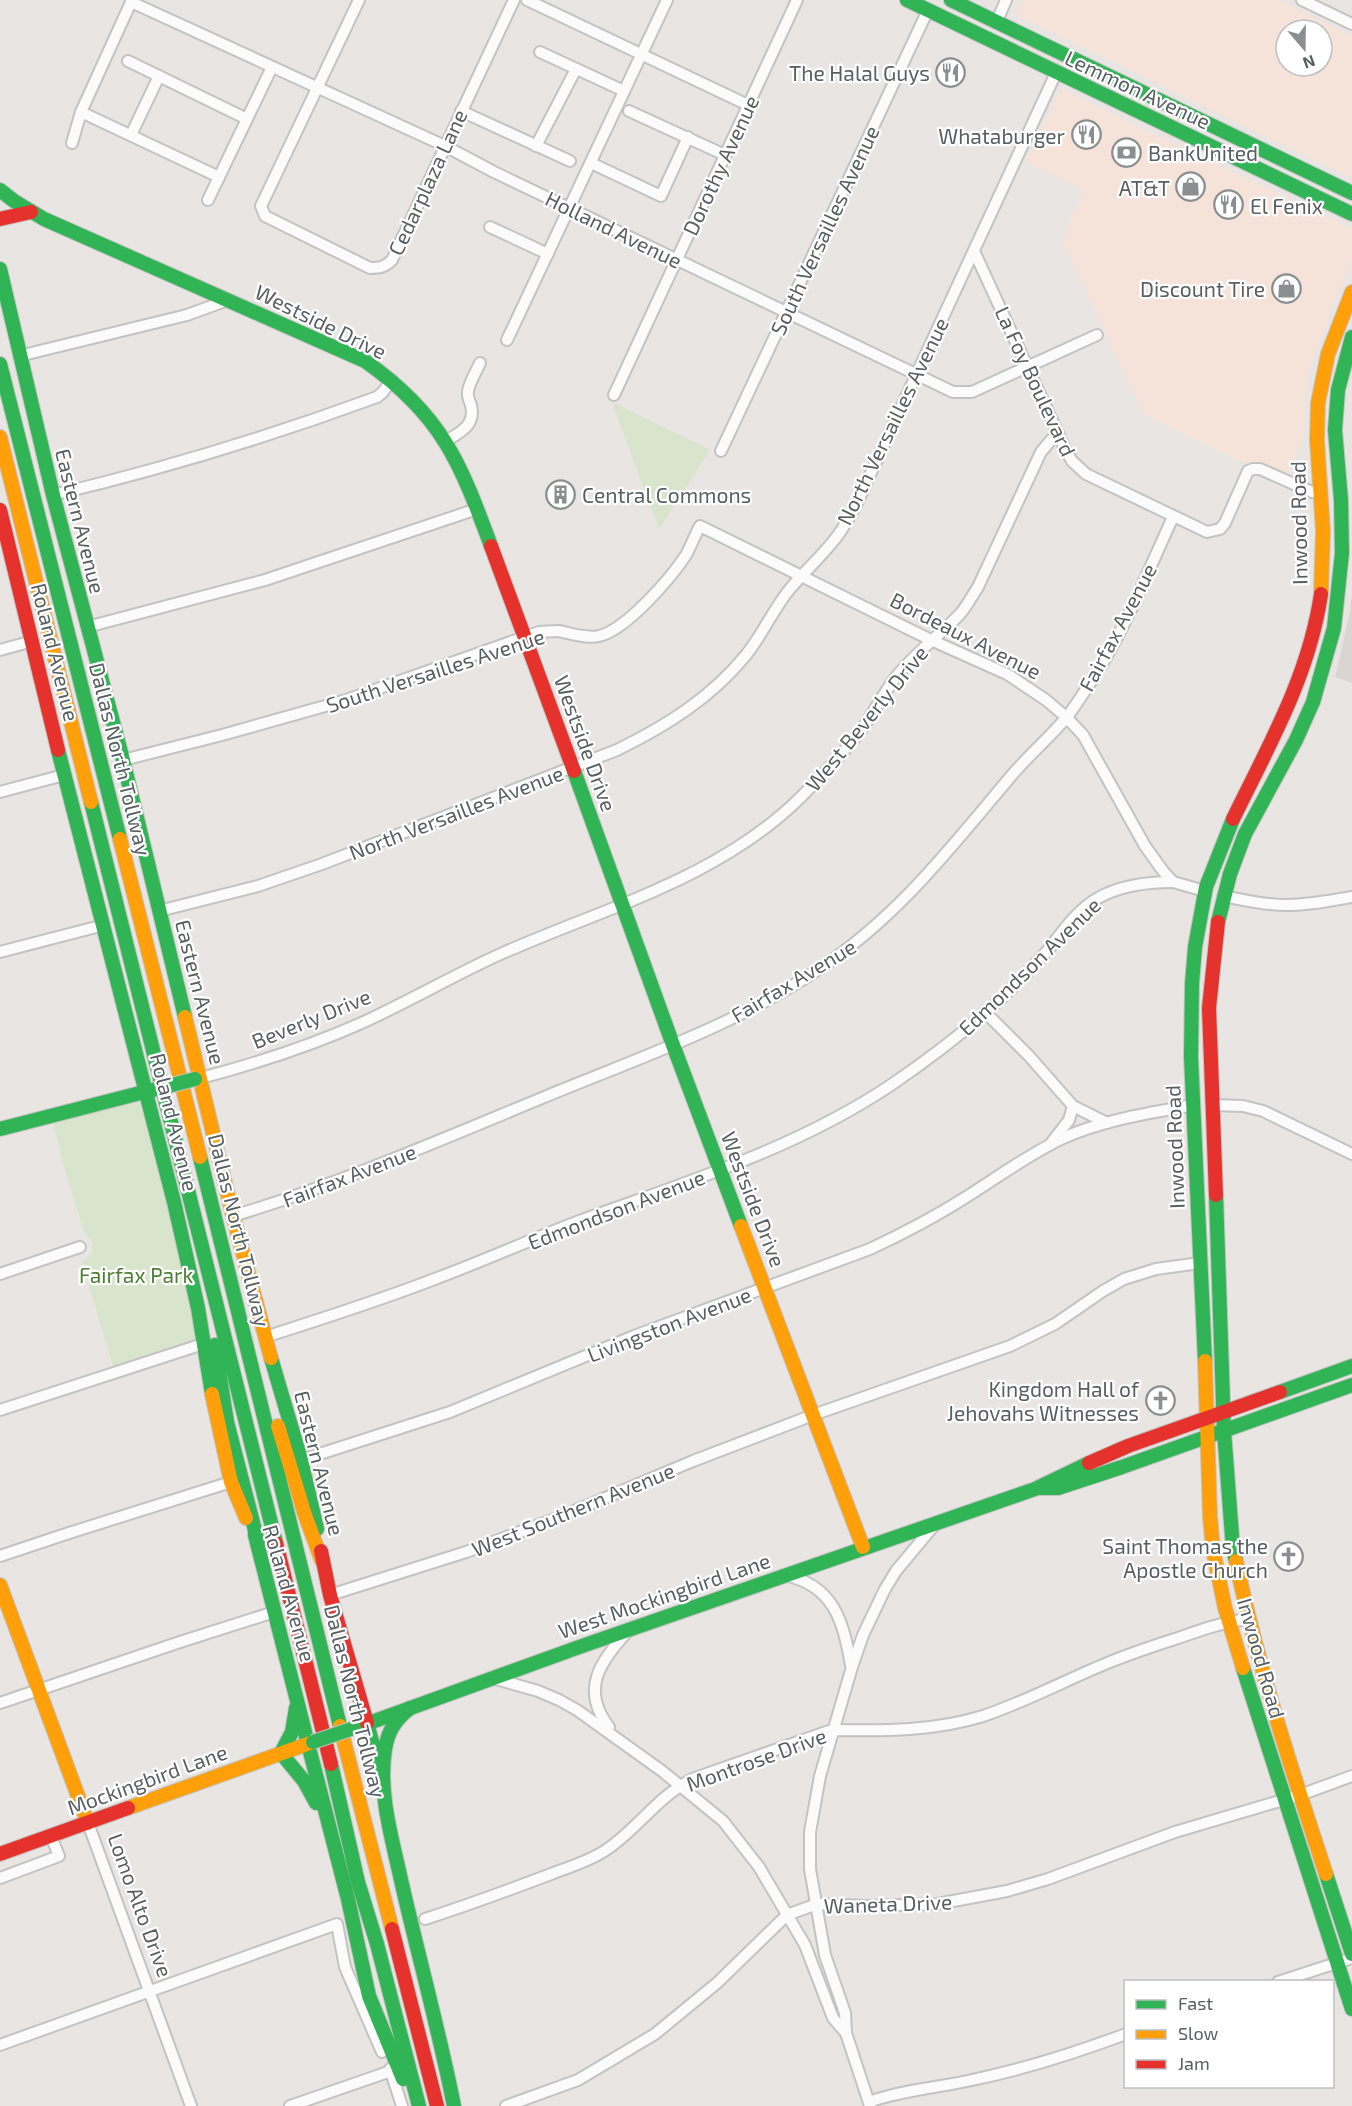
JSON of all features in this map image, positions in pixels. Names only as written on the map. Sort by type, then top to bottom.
[{"type":"main road","name":"Lemmon Avenue","points":[[907,0],[931,5],[988,39],[1056,73],[1352,214]]},
{"type":"main road","name":"Lemmon Avenue","points":[[951,0],[1352,193]]},
{"type":"main road","points":[[988,39],[997,21]]},
{"type":"main road","points":[[1056,73],[1065,55]]},
{"type":"main road","points":[[1222,152],[1231,135]]},
{"type":"main road","points":[[1280,179],[1287,162]]},
{"type":"main road","name":"Westside Drive","points":[[0,190],[31,212],[365,361],[392,380],[419,404],[446,441],[462,470],[477,509],[673,1045],[863,1547]]},
{"type":"main road","points":[[0,219],[31,212]]},
{"type":"main road","name":"Eastern Avenue","points":[[0,269],[52,495],[123,759],[198,1079],[265,1337],[301,1460],[360,1726],[385,1787]]},
{"type":"main road","name":"Inwood Road","points":[[1352,292],[1331,345],[1321,386],[1316,432],[1323,546],[1321,593],[1310,647],[1280,728],[1226,832],[1212,869],[1199,918],[1191,984],[1210,1521],[1213,1551],[1228,1621],[1282,1799],[1352,2009]]},
{"type":"main road","name":"Inwood Road","points":[[1352,337],[1338,390],[1335,443],[1341,500],[1342,553],[1337,614],[1313,702],[1296,740],[1245,834],[1223,896],[1213,951],[1210,987],[1224,1431],[1233,1549],[1248,1619],[1300,1795],[1352,1956]]},
{"type":"main road","name":"Dallas North Tollway","points":[[0,364],[437,2106]]},
{"type":"main road","points":[[1321,386],[1338,390]]},
{"type":"main road","name":"Dallas North Tollway","points":[[0,437],[332,1767],[358,1882],[377,1944],[417,2106]]},
{"type":"main road","points":[[1321,496],[1341,500]]},
{"type":"main road","name":"Roland Avenue","points":[[0,510],[64,775],[149,1091],[191,1274],[214,1409],[231,1482],[237,1501],[258,1542],[274,1612],[311,1743],[329,1828]]},
{"type":"main road","points":[[1321,593],[1339,595]]},
{"type":"main road","points":[[1212,869],[1215,883],[1223,896]]},
{"type":"main road","points":[[1206,891],[1212,896],[1220,911]]},
{"type":"main road","name":"Beverly Drive","points":[[0,1128],[198,1079]]},
{"type":"main road","points":[[1194,1105],[1213,1105]]},
{"type":"main road","points":[[206,1268],[227,1422],[258,1542]]},
{"type":"main road","points":[[244,1331],[282,1437],[304,1515],[322,1561]]},
{"type":"main road","name":"West Mockingbird Lane","points":[[311,1743],[863,1547],[1035,1489],[1107,1455],[1352,1366]]},
{"type":"main road","name":"West Mockingbird Lane","points":[[1035,1489],[1058,1488],[1352,1385]]},
{"type":"main road","name":"Lomo Alto Drive","points":[[0,1585],[88,1823]]},
{"type":"main road","points":[[297,1697],[294,1732],[291,1741],[281,1753],[304,1782],[329,1828],[348,1899],[369,1996],[385,2038],[417,2106]]},
{"type":"main road","points":[[410,1708],[394,1722],[386,1750],[387,1820],[454,2106]]},
{"type":"main road","name":"Mockingbird Lane","points":[[0,1854],[311,1743]]},
{"type":"street","points":[[318,88],[359,0]]},
{"type":"street","name":"Cedarplaza Lane","points":[[318,88],[261,206],[265,216],[370,268],[386,266],[392,260],[514,0]]},
{"type":"street","points":[[527,0],[748,105]]},
{"type":"street","points":[[507,340],[667,0]]},
{"type":"street","name":"Dorothy Avenue","points":[[614,395],[797,0]]},
{"type":"street","points":[[997,21],[1006,0]]},
{"type":"street","points":[[1302,0],[1352,24]]},
{"type":"street","points":[[1325,11],[1330,0]]},
{"type":"street","points":[[72,143],[81,112],[132,1]]},
{"type":"street","name":"Holland Avenue","points":[[132,1],[444,146],[953,392],[963,394],[972,392],[1097,335]]},
{"type":"street","name":"South Versailles Avenue","points":[[721,451],[931,5]]},
{"type":"street","points":[[540,52],[624,91]]},
{"type":"street","points":[[128,61],[247,119]]},
{"type":"street","points":[[208,200],[272,67]]},
{"type":"street","points":[[536,146],[576,69]]},
{"type":"street","name":"North Versailles Avenue","points":[[159,911],[258,886],[322,864],[572,767],[648,735],[705,697],[727,677],[747,654],[788,592],[836,537],[852,513],[1056,73]]},
{"type":"street","points":[[131,135],[159,76]]},
{"type":"street","points":[[461,111],[570,161]]},
{"type":"street","points":[[629,111],[725,155]]},
{"type":"street","points":[[81,112],[219,177]]},
{"type":"street","points":[[591,163],[661,196],[688,137]]},
{"type":"street","points":[[490,227],[548,254]]},
{"type":"street","name":"La Foy Boulevard","points":[[974,250],[1059,435],[1072,460],[1086,474],[1207,532],[1220,529],[1225,523],[1248,471],[1253,469],[1260,469],[1321,496]]},
{"type":"street","points":[[19,356],[188,315],[228,300]]},
{"type":"street","points":[[446,441],[469,425],[472,417],[468,389],[480,363]]},
{"type":"street","points":[[52,495],[190,460],[318,419],[377,397],[392,380]]},
{"type":"street","name":"West Beverly Drive","points":[[623,904],[690,875],[747,840],[800,798],[827,770],[862,729],[895,678],[931,640],[959,615],[968,603],[1041,452],[1051,440],[1059,435]]},
{"type":"street","points":[[87,627],[265,580],[477,509]]},
{"type":"street","name":"Fairfax Avenue","points":[[233,1216],[298,1196],[364,1171],[673,1045],[740,1015],[780,993],[818,970],[870,932],[916,889],[1019,767],[1066,717],[1100,668],[1114,642],[1173,517]]},
{"type":"street","name":"South Versailles Avenue","points":[[123,759],[222,735],[343,701],[539,632],[554,631],[596,637],[608,633],[623,624],[668,579],[685,555],[700,526]]},
{"type":"street","name":"Bordeaux Avenue","points":[[700,526],[931,640],[1007,674],[1046,700],[1083,735],[1145,846],[1173,882]]},
{"type":"street","points":[[0,650],[33,641]]},
{"type":"street","points":[[0,792],[64,775]]},
{"type":"street","points":[[1173,882],[1206,891]]},
{"type":"street","name":"Edmondson Avenue","points":[[265,1337],[432,1280],[564,1227],[784,1144],[861,1104],[934,1054],[1014,986],[1069,923],[1088,905],[1105,894],[1134,885],[1173,882]]},
{"type":"street","points":[[1223,896],[1285,905],[1352,897]]},
{"type":"street","name":"Beverly Drive","points":[[198,1079],[286,1054],[324,1039],[367,1021],[533,939],[623,904]]},
{"type":"street","points":[[0,952],[104,925]]},
{"type":"street","points":[[985,1012],[1023,1050],[1073,1107],[1107,1123]]},
{"type":"street","name":"Livingston Avenue","points":[[301,1460],[450,1412],[634,1336],[832,1264],[899,1235],[960,1201],[1049,1145],[1082,1130],[1137,1115],[1194,1105]]},
{"type":"street","points":[[1213,1105],[1243,1106],[1263,1111],[1352,1154]]},
{"type":"street","points":[[1049,1145],[1069,1120],[1073,1107]]},
{"type":"street","points":[[0,1274],[80,1247]]},
{"type":"street","name":"West Southern Avenue","points":[[330,1595],[466,1552],[560,1517],[693,1461],[813,1415],[1010,1346],[1055,1323],[1124,1279],[1156,1269],[1200,1263]]},
{"type":"street","points":[[0,1410],[203,1344]]},
{"type":"street","points":[[0,1556],[231,1482]]},
{"type":"street","points":[[936,1522],[896,1571],[863,1635],[820,1776],[810,1832],[810,1869],[825,1955],[845,2013],[846,2033],[870,2104],[890,2094],[1019,2070],[1076,2053],[1124,2034]]},
{"type":"street","points":[[784,1575],[804,1580],[830,1600],[846,1635],[852,1667]]},
{"type":"street","points":[[0,1703],[274,1612]]},
{"type":"street","name":"Montrose Drive","points":[[425,1919],[478,1902],[598,1855],[621,1838],[680,1785],[835,1730],[899,1731],[950,1724],[982,1716],[1026,1700],[1105,1664],[1228,1621],[1248,1619]]},
{"type":"street","points":[[616,1737],[598,1711],[595,1702],[595,1685],[603,1660],[629,1630]]},
{"type":"street","points":[[491,1678],[538,1691],[559,1700],[593,1720],[680,1785],[731,1830],[759,1867],[787,1915],[812,1960],[833,2018],[846,2033]]},
{"type":"street","name":"Waneta Drive","points":[[506,2106],[578,2080],[655,2034],[717,1983],[787,1915],[817,1904],[867,1906],[937,1904],[998,1893],[1048,1879],[1175,1832],[1300,1795],[1352,1776]]},
{"type":"street","name":"Lomo Alto Drive","points":[[88,1823],[191,2106]]},
{"type":"street","points":[[0,1878],[59,1857],[51,1836]]},
{"type":"street","points":[[0,2045],[337,1924],[345,1967],[391,2071],[402,2106]]},
{"type":"street","points":[[1284,1980],[1352,1956]]},
{"type":"street","points":[[290,2106],[391,2071]]},
{"type":"shaded area","points":[[1023,0],[1279,0],[1316,18],[1274,18],[1274,78],[1334,78],[1334,27],[1352,36],[1352,178],[1016,14]]},
{"type":"shaded area","points":[[1061,89],[1352,229],[1352,259],[1306,377],[1304,435],[1286,475],[1259,464],[1248,465],[1143,413],[1064,244],[1069,222],[1085,190],[1026,161]]},
{"type":"shaded area","points":[[1352,594],[1352,683],[1335,677]]},
{"type":"green space","points":[[612,402],[710,450],[659,529]]},
{"type":"green space","name":"Fairfax Park","points":[[137,1101],[143,1106],[180,1254],[196,1337],[192,1342],[113,1366],[82,1261],[92,1253],[93,1242],[85,1234],[67,1178],[53,1122]]},
{"type":"traffic: fast","points":[[907,0],[1352,214]]},
{"type":"traffic: fast","points":[[951,0],[1352,193]]},
{"type":"traffic: fast","points":[[0,190],[44,219],[365,361],[391,381],[431,421],[458,465],[491,546]]},
{"type":"traffic: fast","points":[[0,269],[53,495],[123,760],[185,1017]]},
{"type":"traffic: fast","points":[[1218,922],[1230,874],[1245,834],[1296,740],[1313,702],[1334,628],[1342,553],[1341,500],[1335,430],[1338,390],[1352,337]]},
{"type":"traffic: fast","points":[[0,364],[120,839]]},
{"type":"traffic: fast","points":[[58,750],[174,1202],[198,1308],[212,1394]]},
{"type":"traffic: fast","points":[[574,771],[741,1226]]},
{"type":"traffic: fast","points":[[91,802],[276,1543]]},
{"type":"traffic: fast","points":[[1205,1361],[1191,1057],[1192,984],[1195,947],[1206,887],[1233,819]]},
{"type":"traffic: fast","points":[[153,1090],[195,1079]]},
{"type":"traffic: fast","points":[[0,1129],[152,1090]]},
{"type":"traffic: fast","points":[[200,1157],[340,1726]]},
{"type":"traffic: fast","points":[[1216,1195],[1224,1431],[1233,1549],[1236,1561]]},
{"type":"traffic: fast","points":[[215,1345],[227,1422],[258,1542]]},
{"type":"traffic: fast","points":[[271,1358],[301,1460],[317,1529]]},
{"type":"traffic: fast","points":[[1280,1392],[1352,1366]]},
{"type":"traffic: fast","points":[[1039,1488],[1058,1488],[1122,1467],[1352,1385]]},
{"type":"traffic: fast","points":[[358,1727],[582,1646],[1035,1489],[1089,1463]]},
{"type":"traffic: fast","points":[[255,1535],[308,1744]]},
{"type":"traffic: fast","points":[[1243,1668],[1352,2009]]},
{"type":"traffic: fast","points":[[281,1753],[292,1732],[296,1708]]},
{"type":"traffic: fast","points":[[410,1708],[390,1731],[385,1749],[383,1782],[394,1848],[454,2106]]},
{"type":"traffic: fast","points":[[367,1723],[380,1771]]},
{"type":"traffic: fast","points":[[313,1742],[354,1728]]},
{"type":"traffic: fast","points":[[308,1744],[348,1899],[369,1996],[403,2079]]},
{"type":"traffic: fast","points":[[281,1753],[304,1781],[316,1803]]},
{"type":"traffic: fast","points":[[331,1764],[358,1882],[377,1944],[419,2106]]},
{"type":"traffic: fast","points":[[1326,1874],[1352,1954]]},
{"type":"traffic: slow","points":[[1321,594],[1323,531],[1317,440],[1318,403],[1328,354],[1352,292]]},
{"type":"traffic: slow","points":[[0,437],[91,802]]},
{"type":"traffic: slow","points":[[120,839],[200,1157]]},
{"type":"traffic: slow","points":[[185,1017],[233,1216],[271,1358]]},
{"type":"traffic: slow","points":[[741,1226],[863,1547]]},
{"type":"traffic: slow","points":[[1205,1361],[1213,1550],[1225,1608],[1243,1668]]},
{"type":"traffic: slow","points":[[212,1394],[231,1482],[246,1518]]},
{"type":"traffic: slow","points":[[278,1426],[305,1515],[322,1561]]},
{"type":"traffic: slow","points":[[1236,1561],[1265,1679],[1326,1874]]},
{"type":"traffic: slow","points":[[0,1585],[88,1823]]},
{"type":"traffic: slow","points":[[340,1726],[392,1929]]},
{"type":"traffic: slow","points":[[128,1808],[313,1742]]},
{"type":"traffic: jam","points":[[0,219],[31,212]]},
{"type":"traffic: jam","points":[[0,510],[58,750]]},
{"type":"traffic: jam","points":[[491,546],[574,771]]},
{"type":"traffic: jam","points":[[1233,819],[1274,737],[1297,682],[1315,624],[1321,594]]},
{"type":"traffic: jam","points":[[1216,1195],[1209,1008],[1218,922]]},
{"type":"traffic: jam","points":[[1089,1463],[1128,1446],[1280,1392]]},
{"type":"traffic: jam","points":[[276,1543],[331,1764]]},
{"type":"traffic: jam","points":[[321,1551],[330,1595],[367,1723]]},
{"type":"traffic: jam","points":[[0,1854],[128,1808]]},
{"type":"traffic: jam","points":[[392,1929],[437,2106]]},
{"type":"place","name":"The Halal Guys","points":[[951,72]]},
{"type":"place","name":"Whataburger","points":[[1086,135]]},
{"type":"place","name":"BankUnited","points":[[1127,152]]},
{"type":"place","name":"AT&T","points":[[1191,187]]},
{"type":"place","name":"El Fenix","points":[[1229,205]]},
{"type":"place","name":"Discount Tire","points":[[1286,288]]},
{"type":"place","name":"Central Commons","points":[[561,494]]},
{"type":"place","name":"Kingdom Hall of Jehovahs Witnesses","points":[[1160,1400]]},
{"type":"place","name":"Saint Thomas the Apostle Church","points":[[1289,1557]]}]
